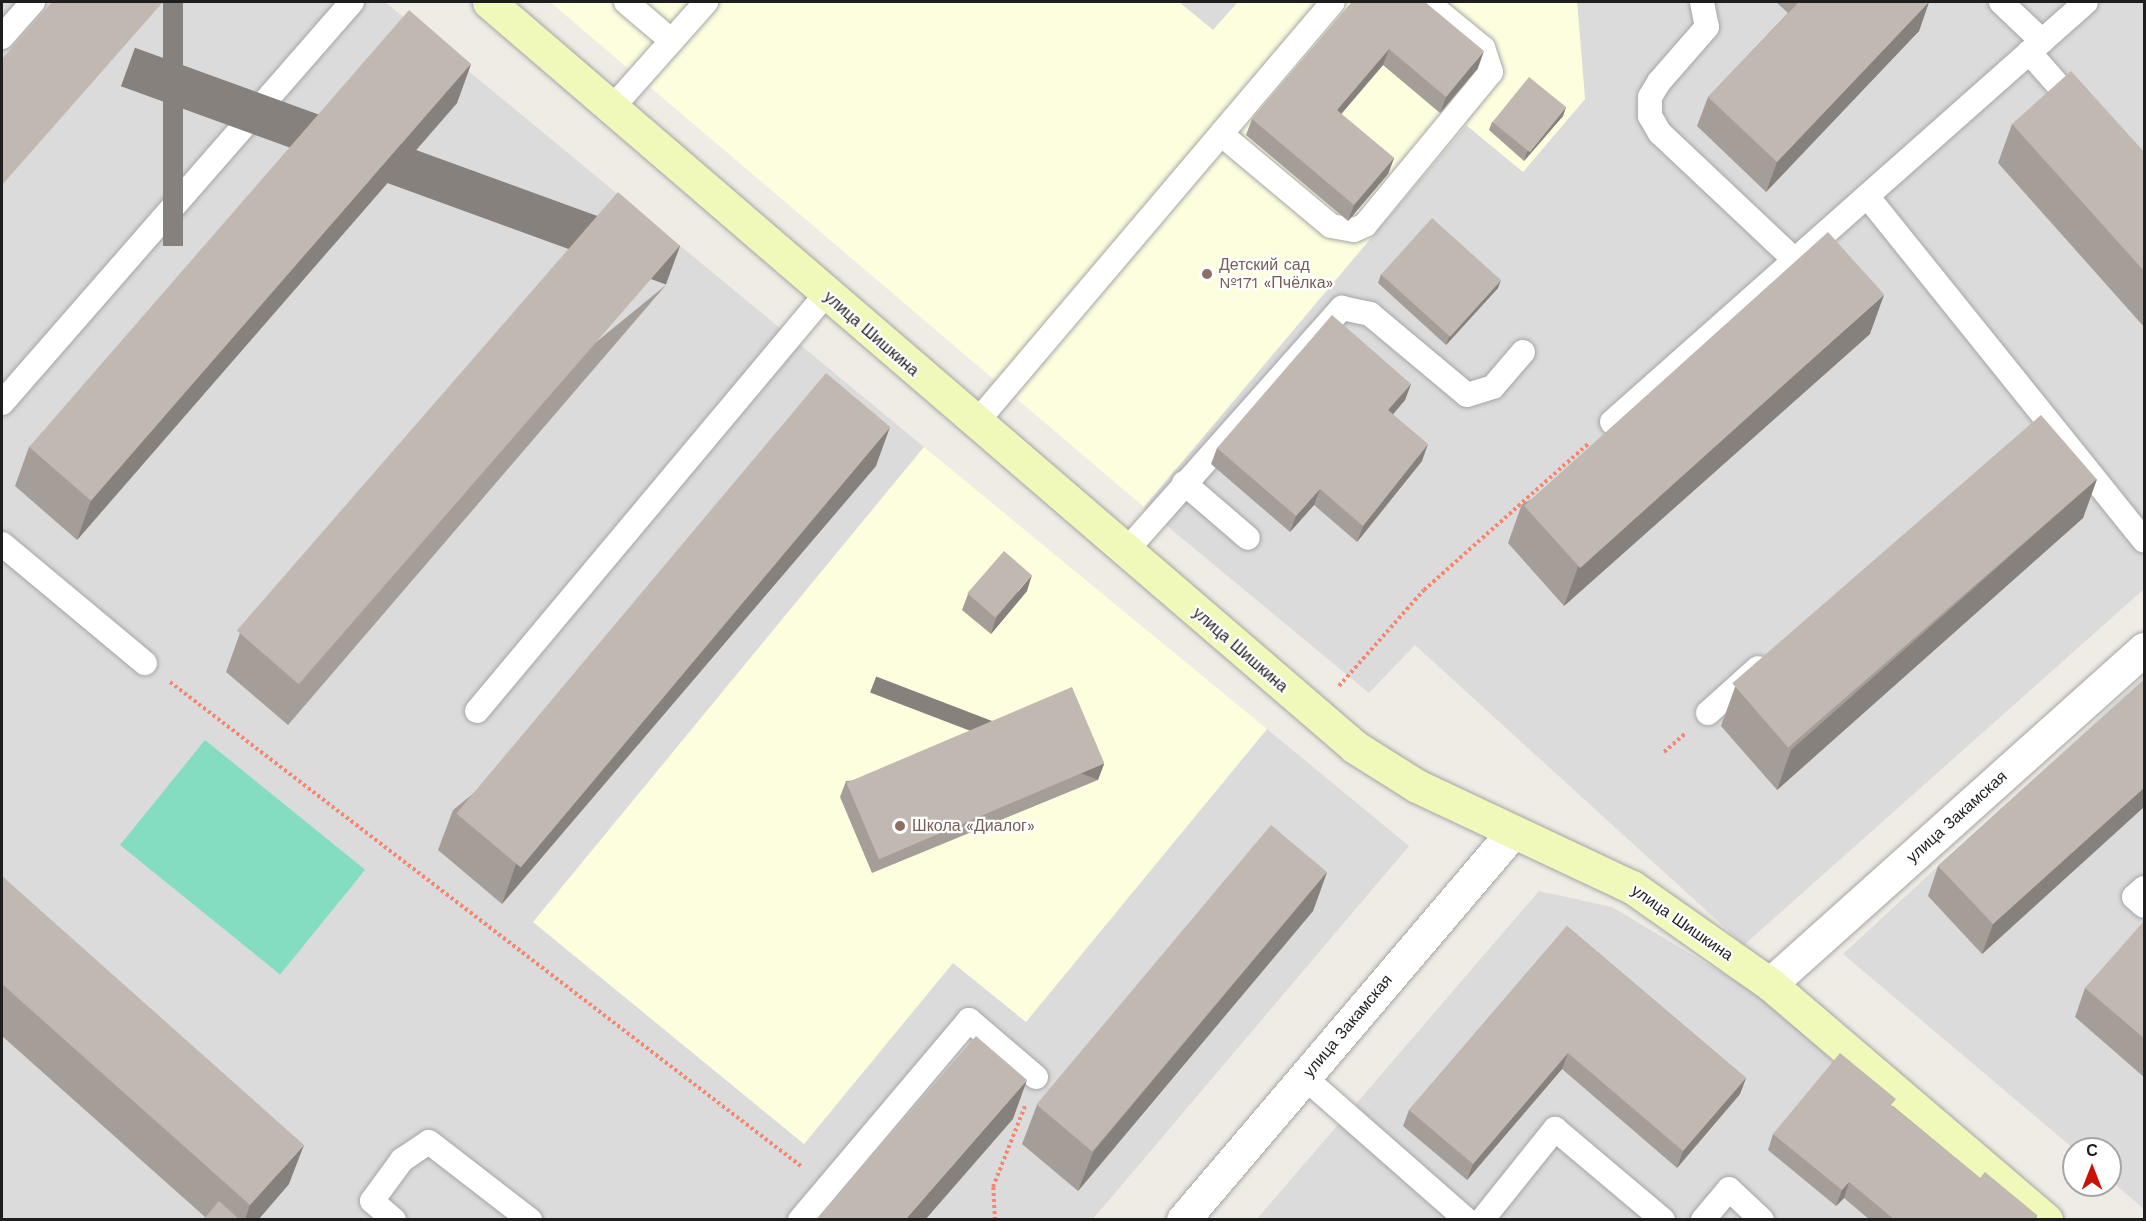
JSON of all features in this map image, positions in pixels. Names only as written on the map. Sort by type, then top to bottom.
[{"type":"street","name":"улица Шишкина","points":[[489,2],[975,424],[1355,747],[1416,786],[1512,833],[1632,887],[1770,984],[2046,1220]]},
{"type":"street","name":"улица Закамская","points":[[1770,984],[2145,649]]},
{"type":"street","name":"улица Закамская","points":[[1183,1220],[1512,833]]},
{"type":"lane","points":[[2,37],[33,2]]},
{"type":"lane","points":[[2,403],[352,2]]},
{"type":"lane","points":[[626,2],[672,41]]},
{"type":"lane","points":[[612,108],[706,2]]},
{"type":"lane","points":[[975,424],[1333,2]]},
{"type":"lane","points":[[1221,134],[1331,226],[1354,230],[1365,225],[1491,72],[1483,48],[1427,2]]},
{"type":"lane","points":[[1702,2],[1707,27],[1659,82],[1650,97],[1650,116],[1660,133],[1795,260]]},
{"type":"lane","points":[[2001,2],[2098,130]]},
{"type":"lane","points":[[1612,422],[2086,2]]},
{"type":"lane","points":[[1867,196],[2032,426],[2145,541]]},
{"type":"lane","points":[[477,711],[826,294]]},
{"type":"lane","points":[[1125,552],[1342,308],[1370,314],[1467,395],[1493,387],[1523,352]]},
{"type":"lane","points":[[1184,483],[1248,538]]},
{"type":"lane","points":[[2,544],[146,663]]},
{"type":"lane","points":[[1708,713],[1778,651]]},
{"type":"lane","points":[[2145,888],[2134,897],[2145,906]]},
{"type":"lane","points":[[800,1220],[826,1185],[969,1020],[1036,1077]]},
{"type":"lane","points":[[1304,1077],[1467,1220]]},
{"type":"lane","points":[[1482,1220],[1555,1129],[1663,1220]]},
{"type":"lane","points":[[394,1220],[372,1201],[402,1160],[429,1142],[530,1220]]},
{"type":"lane","points":[[1703,1220],[1729,1189],[1762,1220]]},
{"type":"path","points":[[1338,687],[1424,590],[1612,422]]},
{"type":"path","points":[[146,663],[826,1185]]},
{"type":"path","points":[[995,1220],[993,1187],[1036,1077]]},
{"type":"shaded area","points":[[2,2],[385,2],[924,447],[534,922],[804,1144],[953,962],[1026,1021],[1267,729],[1409,846],[1093,1219],[2,1220]]},
{"type":"shaded area","points":[[550,2],[1179,2],[1213,30],[1238,2],[1577,2],[1585,99],[1523,172],[1466,125],[1144,507]]},
{"type":"shaded area","points":[[1179,2],[1238,2],[1213,30]]},
{"type":"shaded area","points":[[1577,2],[2144,2],[2144,589],[1744,945],[1415,645],[1369,693],[1144,507],[1467,125],[1523,172],[1585,99]]},
{"type":"shaded area","name":"Школа «Диалог»","points":[[924,447],[1267,729],[1026,1022],[953,963],[804,1144],[533,922]]},
{"type":"shaded area","points":[[2144,676],[2144,1209],[2122,1190],[2122,1137],[2062,1137],[2062,1139],[1843,954]]},
{"type":"shaded area","points":[[1539,891],[1612,907],[1756,993],[2024,1220],[1256,1220]]},
{"type":"green space","points":[[205,740],[365,870],[280,975],[120,845]]},
{"type":"building","points":[[52,2],[163,2],[2,185],[2,59]]},
{"type":"building","points":[[1352,2],[1425,2],[1484,51],[1446,97],[1389,49],[1337,110],[1394,158],[1354,205],[1252,119]]},
{"type":"building","points":[[1799,2],[1929,2],[1777,162],[1708,97]]},
{"type":"building","points":[[409,10],[471,64],[91,501],[29,447]]},
{"type":"building","points":[[2071,71],[2145,153],[2145,272],[2012,124]]},
{"type":"building","points":[[1529,77],[1566,107],[1530,152],[1492,122]]},
{"type":"building","points":[[618,192],[680,246],[299,684],[237,630]]},
{"type":"building","points":[[1432,218],[1501,280],[1450,337],[1381,274]]},
{"type":"building","points":[[1828,232],[1884,294],[1580,568],[1524,506]]},
{"type":"building","points":[[1332,315],[1411,384],[1388,410],[1428,444],[1363,526],[1320,489],[1296,516],[1217,448]]},
{"type":"building","points":[[826,373],[890,427],[521,867],[456,813]]},
{"type":"building","points":[[2041,415],[2097,479],[1788,747],[1732,683]]},
{"type":"building","points":[[1004,551],[1032,575],[995,618],[967,593]]},
{"type":"building","points":[[2145,679],[2145,787],[1993,924],[1938,866]]},
{"type":"building","points":[[1072,687],[1104,763],[879,859],[846,783]]},
{"type":"building","points":[[1271,825],[1327,872],[1092,1152],[1036,1105]]},
{"type":"building","points":[[2,876],[304,1145],[250,1205],[2,984]]},
{"type":"building","points":[[2143,922],[2145,923],[2145,1039],[2085,988]]},
{"type":"building","points":[[1567,926],[1746,1078],[1683,1151],[1568,1053],[1473,1164],[1409,1110]]},
{"type":"building","points":[[976,1036],[1027,1080],[905,1220],[816,1220]]},
{"type":"building","points":[[1840,1053],[1896,1099],[1891,1105],[1980,1178],[1985,1172],[2037,1215],[2034,1220],[1895,1220],[1849,1182],[1842,1190],[1773,1134]]},
{"type":"building","points":[[219,1201],[240,1220],[203,1220]]},
{"type":"place","name":"Детский сад №171 «Пчёлка»","points":[[1207,274]]},
{"type":"place","name":"Школа «Диалог»","points":[[900,826]]}]
